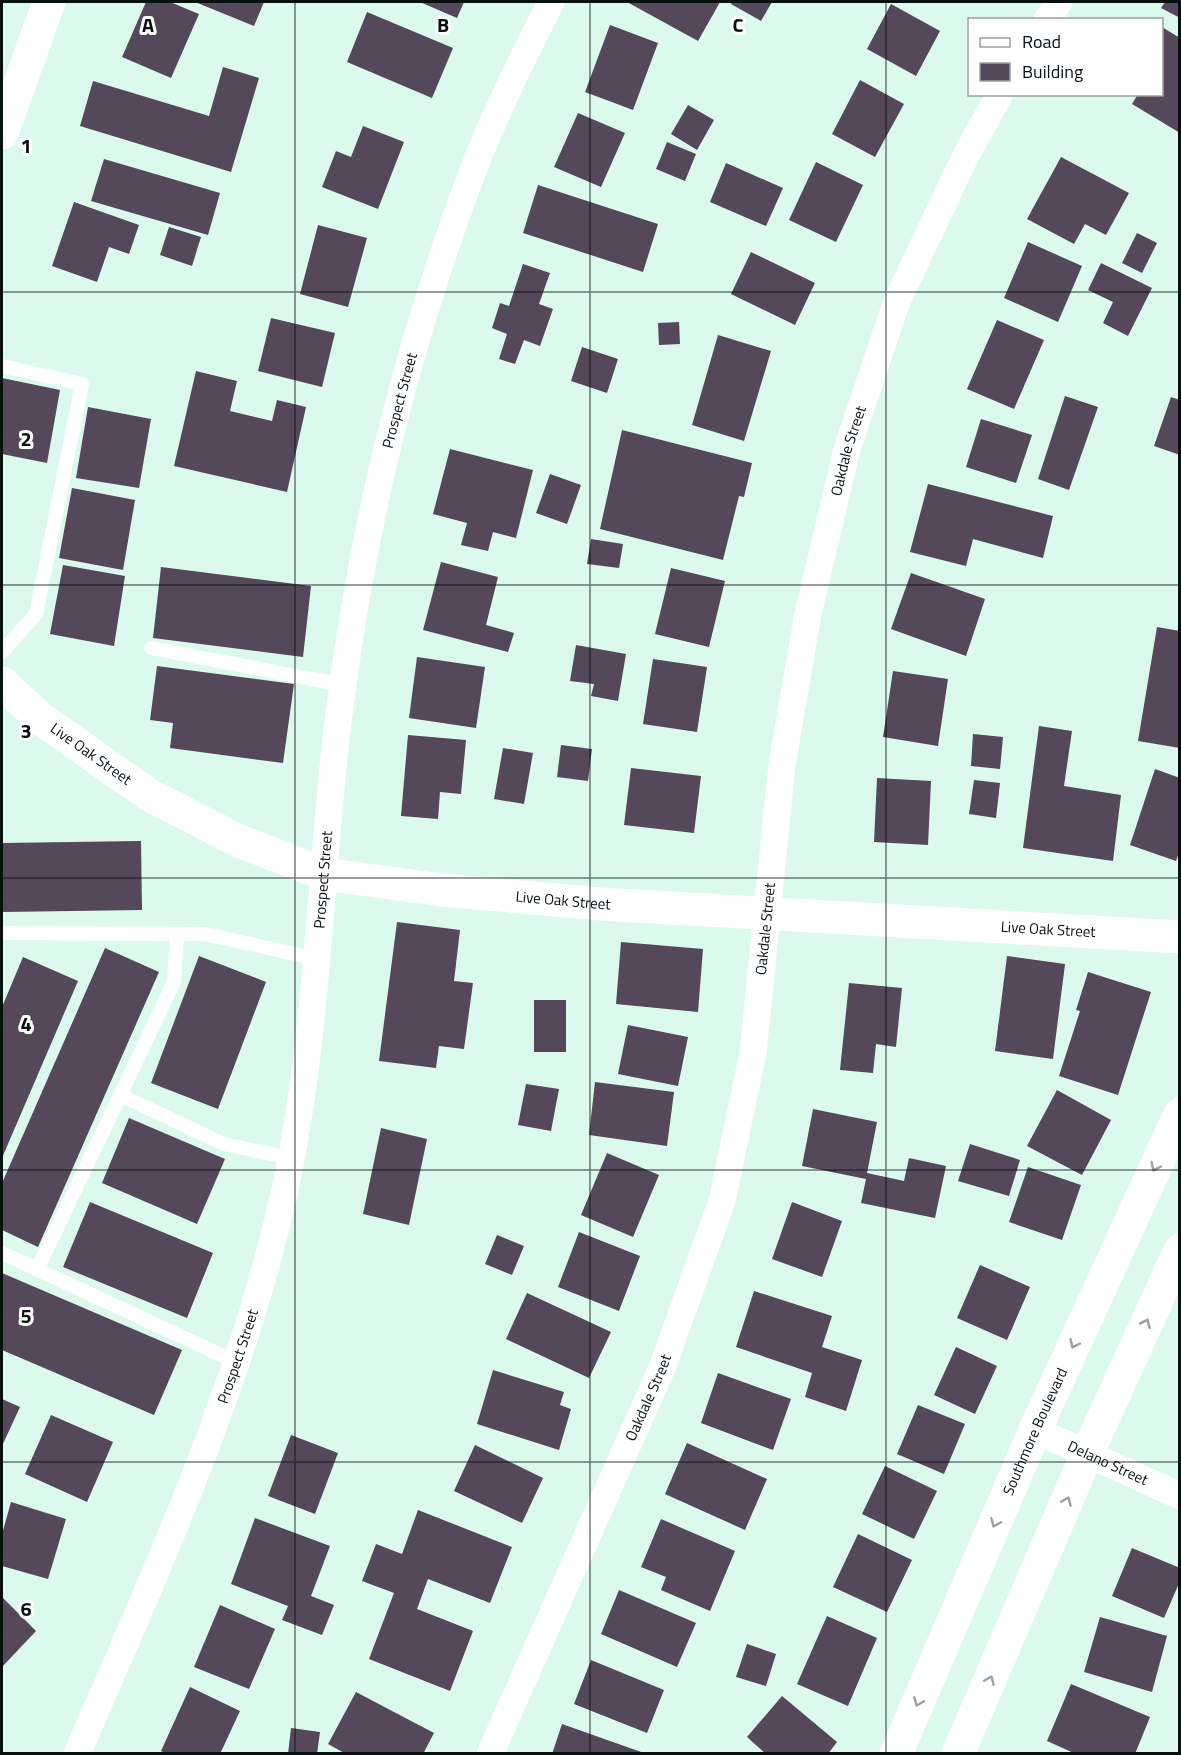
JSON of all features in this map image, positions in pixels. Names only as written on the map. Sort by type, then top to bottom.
[{"type":"street","points":[[2,133],[49,2]]},
{"type":"street","name":"Prospect Street","points":[[77,1754],[191,1490],[261,1283],[284,1191],[311,1032],[342,685],[369,523],[412,356],[461,201],[524,55],[551,2]]},
{"type":"street","points":[[1048,18],[1059,2]]},
{"type":"street","name":"Oakdale Street","points":[[490,1754],[662,1368],[722,1201],[753,1053],[782,765],[804,637],[847,449],[897,301],[966,155],[999,96]]},
{"type":"street","name":"Live Oak Street","points":[[2,683],[39,718],[149,795],[239,841],[324,874],[441,890],[766,914],[1179,937]]},
{"type":"street","name":"Southmore Boulevard","points":[[896,1754],[1035,1430],[1179,1114]]},
{"type":"street","points":[[958,1754],[1087,1454],[1179,1250]]},
{"type":"street","name":"Delano Street","points":[[1035,1430],[1179,1496]]},
{"type":"lane","points":[[2,366],[82,384],[36,614],[2,652]]},
{"type":"lane","points":[[151,648],[342,685]]},
{"type":"lane","points":[[2,933],[177,934],[226,938],[317,959]]},
{"type":"lane","points":[[37,1270],[174,982],[177,934]]},
{"type":"lane","points":[[120,1095],[224,1144],[256,1153],[290,1158]]},
{"type":"lane","points":[[2,1253],[236,1362]]},
{"type":"building","points":[[146,2],[170,2],[199,14],[171,78],[122,57]]},
{"type":"building","points":[[195,2],[264,2],[254,26]]},
{"type":"building","points":[[420,2],[464,2],[457,18]]},
{"type":"building","points":[[627,2],[720,2],[698,41]]},
{"type":"building","points":[[732,2],[772,2],[761,21],[731,4]]},
{"type":"building","points":[[1165,2],[1180,2],[1180,18],[1161,8]]},
{"type":"building","points":[[891,4],[940,31],[916,76],[867,49]]},
{"type":"building","points":[[367,12],[453,48],[432,98],[347,62]]},
{"type":"building","points":[[610,25],[658,43],[633,110],[585,92]]},
{"type":"building","points":[[1163,28],[1180,38],[1180,133],[1132,104],[1137,96],[1163,96]]},
{"type":"building","points":[[223,67],[259,78],[231,172],[80,126],[93,81],[209,116]]},
{"type":"building","points":[[860,80],[904,104],[875,157],[832,134]]},
{"type":"building","points":[[688,105],[714,120],[697,150],[671,134]]},
{"type":"building","points":[[578,113],[625,133],[601,187],[554,167]]},
{"type":"building","points":[[363,126],[404,142],[378,209],[322,187],[336,151],[351,157]]},
{"type":"building","points":[[667,142],[696,154],[685,181],[656,169]]},
{"type":"building","points":[[1061,157],[1129,193],[1106,235],[1085,224],[1074,244],[1027,219]]},
{"type":"building","points":[[104,159],[220,193],[208,235],[91,201]]},
{"type":"building","points":[[816,162],[863,185],[836,242],[789,220]]},
{"type":"building","points":[[726,163],[783,188],[766,226],[710,202]]},
{"type":"building","points":[[538,185],[658,224],[643,272],[523,233]]},
{"type":"building","points":[[74,202],[139,225],[129,254],[109,247],[97,282],[52,266]]},
{"type":"building","points":[[318,225],[367,238],[348,307],[300,294]]},
{"type":"building","points":[[169,227],[201,237],[192,266],[160,255]]},
{"type":"building","points":[[1137,233],[1157,243],[1142,273],[1122,263]]},
{"type":"building","points":[[1028,242],[1082,266],[1058,322],[1004,298]]},
{"type":"building","points":[[751,252],[815,283],[795,325],[731,294]]},
{"type":"building","points":[[1101,263],[1152,288],[1128,336],[1103,323],[1113,302],[1088,290]]},
{"type":"building","points":[[523,264],[550,273],[539,304],[553,309],[540,346],[524,340],[515,364],[499,359],[507,334],[492,328],[500,303],[509,306]]},
{"type":"building","points":[[271,318],[335,333],[322,387],[258,371]]},
{"type":"building","points":[[997,320],[1044,340],[1014,409],[967,389]]},
{"type":"building","points":[[679,322],[680,344],[659,345],[658,323]]},
{"type":"building","points":[[718,335],[771,351],[744,441],[692,425]]},
{"type":"building","points":[[582,347],[618,359],[607,393],[571,381]]},
{"type":"building","points":[[196,371],[237,381],[230,411],[272,421],[277,400],[306,407],[287,492],[174,466]]},
{"type":"building","points":[[2,378],[60,390],[47,463],[2,454]]},
{"type":"building","points":[[1065,396],[1098,407],[1069,490],[1038,479]]},
{"type":"building","points":[[1171,397],[1180,400],[1180,455],[1154,446]]},
{"type":"building","points":[[88,407],[151,419],[139,488],[76,478]]},
{"type":"building","points":[[981,419],[1032,435],[1016,483],[966,467]]},
{"type":"building","points":[[622,430],[752,463],[744,497],[739,496],[723,560],[600,529]]},
{"type":"building","points":[[450,449],[533,470],[516,538],[493,532],[488,551],[461,545],[467,523],[433,514]]},
{"type":"building","points":[[550,474],[581,485],[567,524],[536,513]]},
{"type":"building","points":[[928,484],[1053,516],[1043,558],[973,539],[966,566],[910,552]]},
{"type":"building","points":[[72,488],[135,500],[123,570],[59,558]]},
{"type":"building","points":[[591,539],[623,544],[619,568],[587,564]]},
{"type":"building","points":[[441,562],[498,577],[486,625],[514,633],[508,652],[423,630]]},
{"type":"building","points":[[63,565],[125,576],[114,646],[50,634]]},
{"type":"building","points":[[161,567],[311,586],[303,657],[153,638]]},
{"type":"building","points":[[671,568],[725,581],[709,647],[655,634]]},
{"type":"building","points":[[911,573],[985,599],[966,656],[891,629]]},
{"type":"building","points":[[1157,627],[1180,631],[1180,748],[1138,741]]},
{"type":"building","points":[[576,645],[626,654],[618,701],[591,696],[594,684],[570,681]]},
{"type":"building","points":[[417,657],[485,667],[476,728],[409,718]]},
{"type":"building","points":[[653,659],[707,667],[697,732],[643,724]]},
{"type":"building","points":[[157,666],[294,684],[283,763],[170,748],[173,723],[150,720]]},
{"type":"building","points":[[893,671],[948,679],[938,746],[883,737]]},
{"type":"building","points":[[1039,726],[1072,731],[1064,786],[1121,795],[1113,861],[1023,848]]},
{"type":"building","points":[[973,734],[1003,737],[1000,769],[971,766]]},
{"type":"building","points":[[408,735],[466,740],[461,794],[440,792],[438,819],[401,816]]},
{"type":"building","points":[[561,745],[592,749],[588,781],[557,777]]},
{"type":"building","points":[[503,748],[533,753],[524,804],[494,799]]},
{"type":"building","points":[[631,768],[701,776],[694,833],[624,825]]},
{"type":"building","points":[[1155,769],[1180,778],[1180,850],[1176,861],[1130,845]]},
{"type":"building","points":[[877,778],[931,781],[928,845],[874,842]]},
{"type":"building","points":[[974,780],[1000,783],[996,818],[969,814]]},
{"type":"building","points":[[141,841],[142,910],[2,912],[2,843]]},
{"type":"building","points":[[397,922],[460,930],[454,981],[473,983],[464,1049],[439,1046],[436,1068],[379,1061]]},
{"type":"building","points":[[621,942],[703,949],[698,1012],[616,1004]]},
{"type":"building","points":[[105,948],[159,972],[38,1247],[2,1230],[2,1183]]},
{"type":"building","points":[[199,956],[266,982],[218,1109],[151,1083]]},
{"type":"building","points":[[1007,956],[1065,964],[1053,1059],[995,1051]]},
{"type":"building","points":[[23,957],[78,981],[2,1158],[2,1007]]},
{"type":"building","points":[[1088,972],[1151,992],[1118,1095],[1059,1076],[1080,1011],[1076,1010]]},
{"type":"building","points":[[849,983],[902,988],[896,1047],[876,1044],[873,1073],[840,1070]]},
{"type":"building","points":[[534,1000],[566,1000],[566,1052],[534,1052]]},
{"type":"building","points":[[628,1025],[688,1037],[678,1086],[618,1074]]},
{"type":"building","points":[[595,1082],[674,1092],[667,1146],[589,1135]]},
{"type":"building","points":[[526,1084],[559,1089],[551,1131],[518,1125]]},
{"type":"building","points":[[1057,1090],[1111,1120],[1082,1175],[1027,1146]]},
{"type":"building","points":[[813,1109],[877,1122],[867,1173],[904,1181],[909,1158],[946,1166],[935,1218],[861,1203],[866,1179],[802,1166]]},
{"type":"building","points":[[129,1118],[225,1159],[197,1224],[102,1183]]},
{"type":"building","points":[[381,1128],[427,1139],[409,1225],[363,1214]]},
{"type":"building","points":[[970,1144],[1020,1160],[1009,1196],[958,1181]]},
{"type":"building","points":[[607,1153],[659,1175],[633,1237],[581,1215]]},
{"type":"building","points":[[1028,1167],[1081,1185],[1062,1240],[1009,1222]]},
{"type":"building","points":[[90,1202],[213,1253],[187,1318],[63,1267]]},
{"type":"building","points":[[792,1202],[842,1221],[822,1277],[772,1259]]},
{"type":"building","points":[[579,1232],[640,1256],[619,1311],[558,1287]]},
{"type":"building","points":[[497,1235],[524,1246],[512,1275],[485,1264]]},
{"type":"building","points":[[980,1265],[1030,1287],[1007,1340],[957,1318]]},
{"type":"building","points":[[2,1273],[182,1350],[154,1415],[2,1350]]},
{"type":"building","points":[[754,1291],[832,1316],[822,1347],[862,1360],[846,1411],[805,1397],[812,1373],[736,1347]]},
{"type":"building","points":[[527,1293],[611,1332],[589,1378],[506,1339]]},
{"type":"building","points":[[956,1347],[997,1366],[975,1414],[934,1395]]},
{"type":"building","points":[[493,1370],[564,1392],[560,1405],[571,1409],[559,1450],[477,1424]]},
{"type":"building","points":[[718,1373],[791,1399],[773,1450],[701,1423]]},
{"type":"building","points":[[2,1399],[20,1407],[2,1446]]},
{"type":"building","points":[[918,1405],[965,1424],[944,1474],[897,1454]]},
{"type":"building","points":[[51,1415],[113,1442],[87,1502],[25,1474]]},
{"type":"building","points":[[291,1435],[338,1453],[315,1514],[268,1496]]},
{"type":"building","points":[[687,1443],[767,1479],[745,1530],[665,1494]]},
{"type":"building","points":[[475,1445],[543,1478],[522,1523],[454,1491]]},
{"type":"building","points":[[885,1466],[937,1491],[914,1539],[862,1514]]},
{"type":"building","points":[[11,1502],[66,1519],[48,1579],[2,1566],[2,1534]]},
{"type":"building","points":[[418,1510],[512,1547],[490,1603],[428,1579],[417,1609],[473,1631],[450,1691],[369,1659],[394,1593],[362,1581],[376,1544],[402,1554]]},
{"type":"building","points":[[255,1518],[330,1546],[311,1596],[334,1605],[322,1635],[282,1620],[288,1606],[231,1584]]},
{"type":"building","points":[[661,1519],[735,1551],[710,1611],[661,1590],[666,1577],[641,1567]]},
{"type":"building","points":[[858,1534],[912,1560],[887,1612],[833,1587]]},
{"type":"building","points":[[1132,1548],[1180,1568],[1180,1581],[1164,1618],[1112,1596]]},
{"type":"building","points":[[619,1590],[696,1623],[677,1667],[601,1634]]},
{"type":"building","points":[[2,1597],[36,1631],[2,1667]]},
{"type":"building","points":[[220,1605],[275,1629],[249,1689],[194,1667]]},
{"type":"building","points":[[827,1616],[877,1638],[848,1706],[797,1684]]},
{"type":"building","points":[[1100,1617],[1167,1636],[1152,1692],[1084,1672]]},
{"type":"building","points":[[747,1644],[776,1654],[766,1686],[736,1677]]},
{"type":"building","points":[[591,1660],[664,1690],[647,1733],[574,1704]]},
{"type":"building","points":[[1071,1684],[1150,1717],[1135,1754],[1076,1754],[1047,1741]]},
{"type":"building","points":[[190,1687],[240,1711],[220,1754],[167,1754],[161,1751]]},
{"type":"building","points":[[356,1692],[434,1733],[423,1754],[346,1754],[328,1744]]},
{"type":"building","points":[[782,1696],[837,1742],[828,1754],[766,1754],[747,1737]]},
{"type":"building","points":[[562,1724],[644,1753],[644,1754],[552,1754]]},
{"type":"building","points":[[291,1728],[320,1732],[317,1754],[288,1754]]}]
